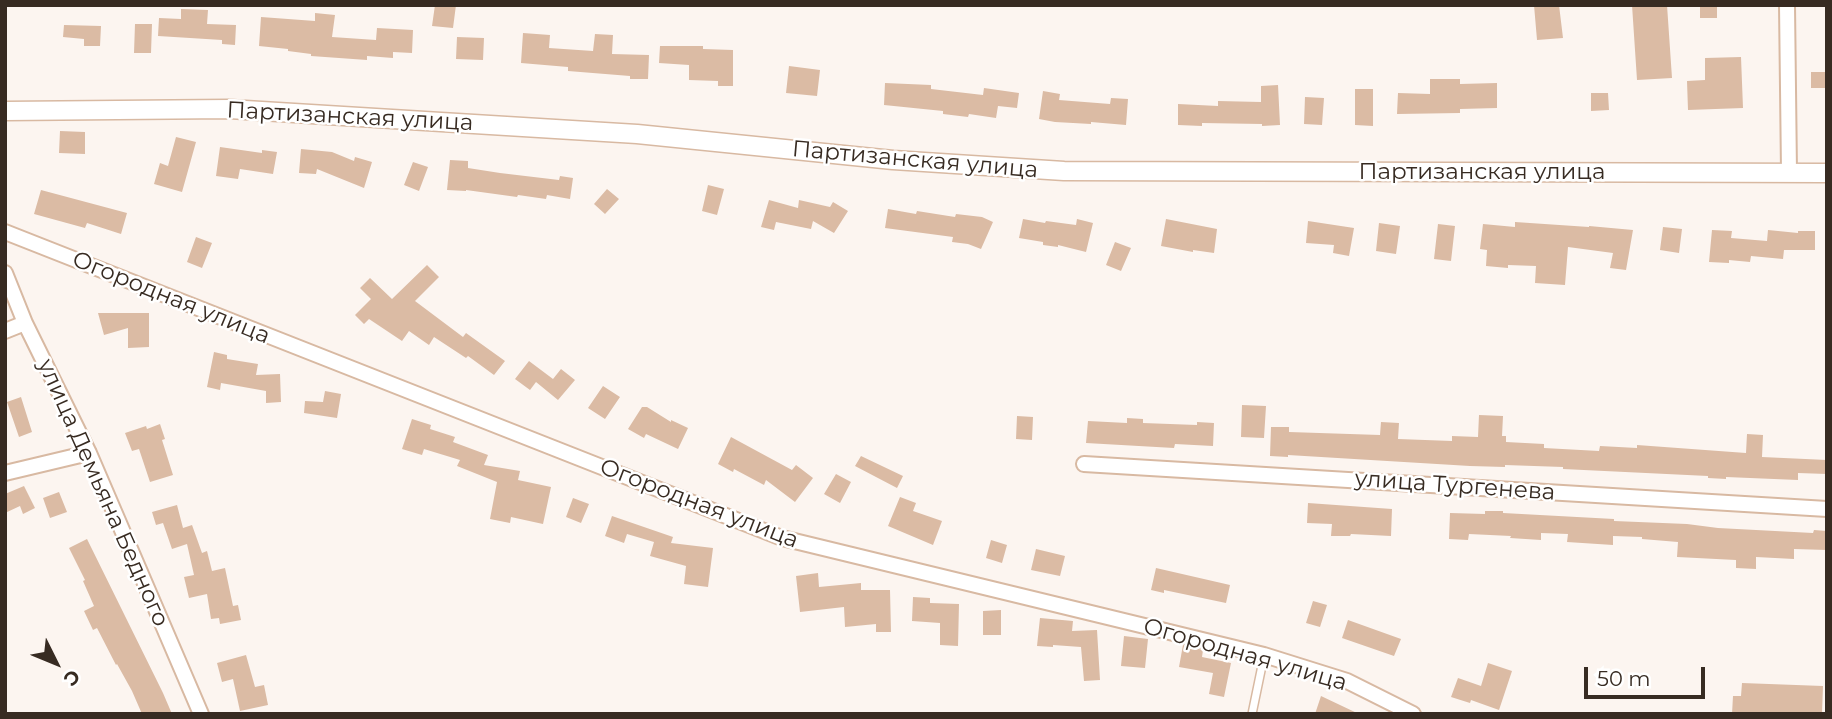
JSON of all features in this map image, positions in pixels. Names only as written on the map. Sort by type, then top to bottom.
[{"type":"street","points":[[1787,5],[1789,172]]},
{"type":"street","name":"Партизанская улица","points":[[5,111],[229,109],[637,134],[893,160],[1063,171],[1827,173]]},
{"type":"street","name":"Огородная улица","points":[[5,232],[782,538],[1264,655],[1347,681],[1413,714]]},
{"type":"street","name":"улица Демьяна Бедного","points":[[5,273],[25,323],[89,453],[201,714]]},
{"type":"street","points":[[5,331],[25,323]]},
{"type":"street","points":[[5,473],[89,453]]},
{"type":"street","name":"улица Тургенева","points":[[1084,464],[1827,509]]},
{"type":"lane","points":[[1252,714],[1264,655]]},
{"type":"building","points":[[435,5],[456,5],[453,28],[432,26]]},
{"type":"building","points":[[1534,5],[1559,5],[1563,38],[1537,40]]},
{"type":"building","points":[[1632,5],[1667,5],[1672,78],[1637,80]]},
{"type":"building","points":[[1700,5],[1717,5],[1717,18],[1700,18]]},
{"type":"building","points":[[181,9],[208,10],[207,24],[236,25],[235,45],[222,44],[222,40],[158,36],[159,18],[181,19]]},
{"type":"building","points":[[315,13],[335,15],[332,37],[376,40],[377,28],[413,30],[412,53],[393,52],[393,58],[367,56],[367,60],[311,56],[288,49],[259,46],[261,17],[315,21]]},
{"type":"building","points":[[135,24],[152,24],[151,53],[134,53]]},
{"type":"building","points":[[64,25],[101,26],[100,46],[84,46],[84,39],[63,37]]},
{"type":"building","points":[[523,33],[550,35],[549,48],[593,51],[595,34],[613,35],[612,54],[649,55],[648,79],[630,79],[630,76],[568,71],[568,67],[521,63]]},
{"type":"building","points":[[457,37],[484,38],[483,60],[456,59]]},
{"type":"building","points":[[660,46],[703,46],[703,49],[733,50],[733,86],[718,86],[718,81],[689,80],[689,65],[659,63]]},
{"type":"building","points":[[1741,57],[1743,108],[1688,110],[1687,81],[1705,80],[1705,58]]},
{"type":"building","points":[[789,66],[820,70],[817,96],[786,93]]},
{"type":"building","points":[[1811,72],[1827,72],[1827,88],[1811,88]]},
{"type":"building","points":[[1430,79],[1460,79],[1460,84],[1497,83],[1497,108],[1460,109],[1460,113],[1397,114],[1398,93],[1430,94]]},
{"type":"building","points":[[885,83],[931,85],[931,89],[983,95],[984,88],[1019,93],[1017,108],[998,106],[996,118],[969,114],[968,117],[943,114],[943,111],[884,105]]},
{"type":"building","points":[[1278,85],[1280,125],[1178,125],[1178,104],[1218,106],[1218,101],[1261,102],[1261,86]]},
{"type":"building","points":[[1355,89],[1373,89],[1373,126],[1355,125]]},
{"type":"building","points":[[1043,91],[1060,94],[1059,100],[1110,104],[1111,98],[1128,99],[1126,125],[1039,119]]},
{"type":"building","points":[[1591,93],[1608,93],[1609,110],[1591,111]]},
{"type":"building","points":[[1305,97],[1324,98],[1322,125],[1304,124]]},
{"type":"building","points":[[60,131],[85,132],[85,154],[59,153]]},
{"type":"building","points":[[176,137],[196,142],[182,192],[154,184],[160,163],[168,166]]},
{"type":"building","points":[[220,147],[262,153],[262,150],[277,152],[273,174],[240,169],[238,179],[216,176]]},
{"type":"building","points":[[301,149],[332,152],[354,161],[355,157],[372,162],[364,188],[317,169],[316,174],[299,173]]},
{"type":"building","points":[[450,160],[468,161],[468,168],[500,173],[559,180],[560,176],[573,178],[570,199],[547,195],[546,199],[447,190]]},
{"type":"building","points":[[413,162],[428,167],[419,191],[404,185]]},
{"type":"building","points":[[708,185],[724,189],[717,215],[702,211]]},
{"type":"building","points":[[607,189],[619,199],[605,214],[594,204]]},
{"type":"building","points":[[41,190],[127,213],[121,234],[87,223],[85,228],[34,214]]},
{"type":"building","points":[[769,200],[798,208],[799,200],[830,207],[833,202],[848,211],[834,233],[813,221],[811,229],[776,222],[774,230],[761,227]]},
{"type":"building","points":[[888,209],[916,214],[917,211],[955,217],[956,214],[982,217],[993,222],[981,249],[952,242],[953,237],[885,228]]},
{"type":"building","points":[[1023,219],[1076,225],[1077,219],[1093,223],[1086,252],[1019,238]]},
{"type":"building","points":[[1166,219],[1217,229],[1214,253],[1161,246]]},
{"type":"building","points":[[1308,221],[1354,228],[1349,256],[1333,253],[1334,245],[1306,243]]},
{"type":"building","points":[[1515,222],[1633,230],[1626,270],[1610,268],[1613,253],[1568,247],[1565,285],[1535,283],[1536,266],[1486,266],[1487,250],[1480,249],[1483,224],[1515,227]]},
{"type":"building","points":[[1379,223],[1400,226],[1396,254],[1376,251]]},
{"type":"building","points":[[1438,224],[1455,226],[1451,261],[1434,259]]},
{"type":"building","points":[[1663,227],[1682,229],[1679,253],[1660,250]]},
{"type":"building","points":[[1712,230],[1732,231],[1731,238],[1767,241],[1768,230],[1798,233],[1815,231],[1815,250],[1784,250],[1783,259],[1751,256],[1750,262],[1709,262]]},
{"type":"building","points":[[196,237],[212,243],[202,268],[187,262]]},
{"type":"building","points":[[1115,242],[1131,248],[1121,271],[1106,265]]},
{"type":"building","points":[[427,265],[439,277],[415,301],[463,337],[466,333],[505,361],[494,375],[468,356],[466,358],[434,337],[429,345],[409,331],[402,341],[369,319],[364,324],[355,315],[371,299],[360,288],[370,278],[392,299]]},
{"type":"building","points":[[98,313],[149,313],[149,347],[128,348],[128,328],[104,335]]},
{"type":"building","points":[[214,352],[227,355],[227,359],[258,364],[256,375],[280,374],[281,402],[266,403],[266,391],[221,383],[220,390],[207,387]]},
{"type":"building","points":[[529,361],[553,379],[561,369],[575,380],[558,400],[536,382],[530,390],[515,379]]},
{"type":"building","points":[[603,386],[620,397],[605,419],[588,408]]},
{"type":"building","points":[[325,391],[341,394],[337,418],[304,413],[305,401],[323,402]]},
{"type":"building","points":[[21,397],[32,432],[19,437],[7,402]]},
{"type":"building","points":[[1242,405],[1266,406],[1264,438],[1241,437]]},
{"type":"building","points":[[642,407],[688,428],[678,449],[646,434],[644,438],[628,429]]},
{"type":"building","points":[[1479,415],[1503,416],[1502,436],[1506,436],[1506,442],[1544,444],[1544,448],[1599,451],[1600,446],[1637,448],[1637,445],[1746,453],[1747,434],[1763,435],[1762,457],[1827,460],[1827,474],[1798,473],[1798,480],[1726,479],[1563,467],[1470,466],[1270,456],[1271,427],[1289,427],[1289,432],[1380,435],[1381,422],[1399,423],[1398,439],[1452,441],[1452,436],[1478,437]]},
{"type":"building","points":[[1017,416],[1033,417],[1032,440],[1016,439]]},
{"type":"building","points":[[1127,418],[1143,419],[1143,423],[1214,423],[1213,446],[1175,444],[1174,448],[1086,443],[1088,421],[1127,423]]},
{"type":"building","points":[[412,419],[431,425],[430,429],[455,437],[453,442],[488,455],[484,465],[520,471],[518,480],[551,487],[543,524],[511,517],[510,523],[490,519],[497,482],[457,466],[460,460],[424,449],[422,455],[402,449]]},
{"type":"building","points":[[160,424],[173,475],[150,482],[139,449],[132,451],[125,433]]},
{"type":"building","points":[[731,437],[792,470],[796,465],[813,478],[795,502],[766,480],[764,485],[734,469],[733,472],[718,464]]},
{"type":"building","points":[[861,456],[903,476],[897,488],[855,466]]},
{"type":"building","points":[[836,474],[851,482],[840,503],[824,494]]},
{"type":"building","points":[[24,486],[35,508],[23,514],[20,506],[5,513],[5,494]]},
{"type":"building","points":[[59,492],[67,512],[50,518],[43,498]]},
{"type":"building","points":[[900,497],[916,503],[913,511],[942,521],[933,545],[888,526]]},
{"type":"building","points":[[573,498],[589,504],[581,523],[566,517]]},
{"type":"building","points":[[1308,503],[1392,509],[1391,536],[1331,536],[1332,524],[1307,523]]},
{"type":"building","points":[[177,505],[183,528],[192,525],[202,553],[207,551],[212,571],[225,568],[233,606],[238,605],[241,620],[220,624],[219,618],[211,619],[207,594],[189,598],[184,577],[194,575],[187,544],[172,549],[163,523],[156,525],[152,512]]},
{"type":"building","points":[[1485,511],[1718,528],[1813,533],[1814,530],[1827,531],[1827,550],[1794,549],[1794,559],[1756,557],[1756,569],[1736,568],[1736,560],[1677,557],[1678,542],[1642,537],[1613,536],[1613,545],[1567,542],[1568,534],[1541,533],[1541,540],[1469,534],[1468,540],[1449,539],[1450,513],[1485,514]]},
{"type":"building","points":[[612,516],[673,537],[671,543],[713,548],[708,587],[684,584],[686,566],[650,556],[654,542],[627,534],[624,543],[605,536]]},
{"type":"building","points":[[87,539],[172,714],[142,714],[97,628],[93,630],[84,611],[94,606],[69,548]]},
{"type":"building","points":[[991,540],[1007,545],[1002,563],[986,558]]},
{"type":"building","points":[[1036,549],[1065,556],[1060,576],[1031,570]]},
{"type":"building","points":[[1156,568],[1230,585],[1226,603],[1164,590],[1164,593],[1151,590]]},
{"type":"building","points":[[818,573],[819,587],[861,583],[861,590],[890,590],[891,632],[876,632],[876,624],[845,627],[844,607],[800,612],[796,576]]},
{"type":"building","points":[[913,597],[930,598],[930,603],[959,604],[958,646],[940,645],[940,623],[912,621]]},
{"type":"building","points":[[1313,601],[1327,605],[1320,627],[1306,623]]},
{"type":"building","points":[[1001,610],[1001,635],[983,635],[983,611]]},
{"type":"building","points":[[1040,618],[1073,621],[1072,631],[1097,630],[1100,680],[1084,681],[1081,647],[1037,646]]},
{"type":"building","points":[[1348,620],[1401,639],[1394,656],[1342,638]]},
{"type":"building","points":[[1124,636],[1148,639],[1145,668],[1121,666]]},
{"type":"building","points":[[1183,645],[1203,650],[1202,657],[1231,663],[1224,697],[1209,694],[1213,673],[1179,667]]},
{"type":"building","points":[[246,655],[255,687],[264,685],[268,705],[240,711],[233,679],[222,682],[217,663]]},
{"type":"building","points":[[1488,663],[1512,671],[1499,710],[1471,700],[1470,703],[1451,697],[1458,678],[1481,686]]},
{"type":"building","points":[[1742,683],[1823,686],[1822,714],[1732,714],[1733,696],[1741,696]]},
{"type":"building","points":[[1321,696],[1359,714],[1315,714]]}]
